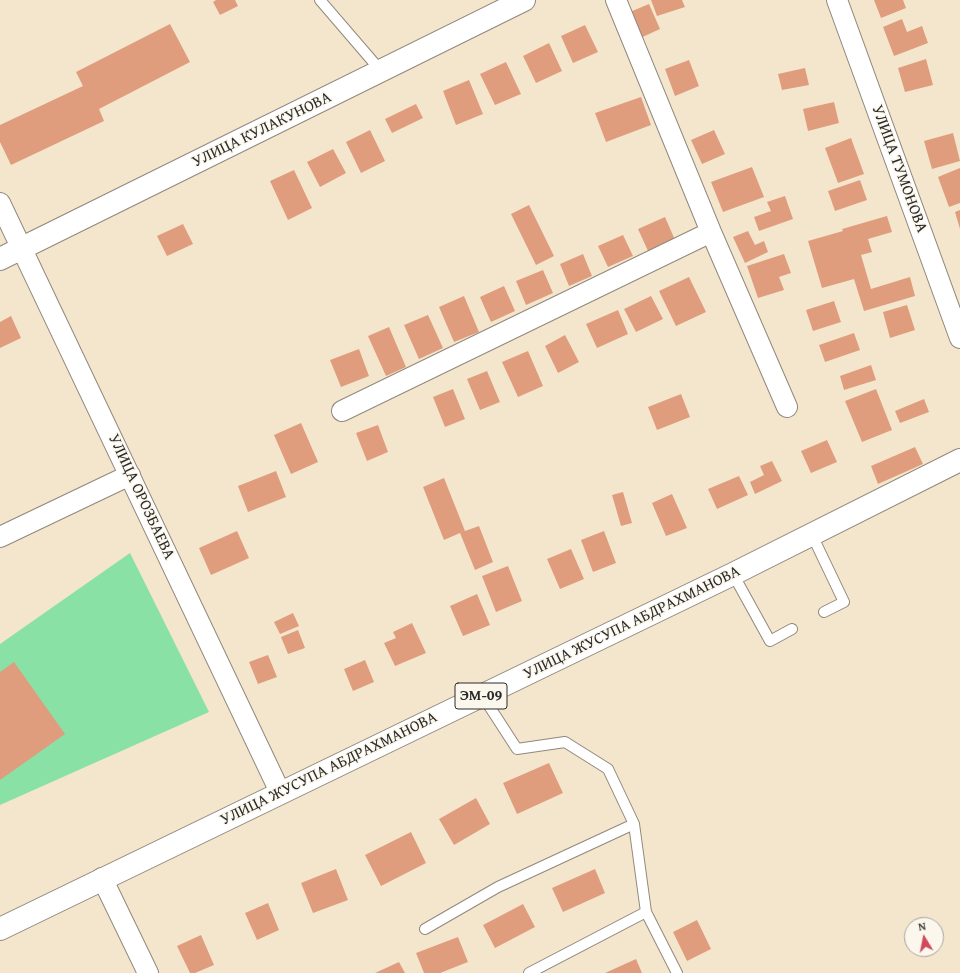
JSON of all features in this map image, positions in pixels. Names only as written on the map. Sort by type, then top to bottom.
[{"type":"main road","name":"УЛИЦА КУЛАКУНОВА","points":[[0,259],[524,0]]},
{"type":"main road","name":"УЛИЦА ЖУСУПА АБДРАХМАНОВА","points":[[0,929],[102,878],[733,574],[960,460]]},
{"type":"street","points":[[616,0],[711,232],[787,407]]},
{"type":"street","name":"УЛИЦА ТУМОНОВА","points":[[837,0],[960,338]]},
{"type":"street","name":"УЛИЦА ОРОЗБАЕВА","points":[[0,203],[280,792]]},
{"type":"street","points":[[342,411],[711,232]]},
{"type":"street","points":[[0,537],[130,474]]},
{"type":"street","points":[[102,878],[148,973]]},
{"type":"lane","points":[[320,0],[381,70]]},
{"type":"lane","points":[[812,535],[844,602],[824,612]]},
{"type":"lane","points":[[733,574],[770,641],[792,629]]},
{"type":"lane","points":[[482,695],[517,749],[565,742],[608,769],[634,824],[646,912],[677,973]]},
{"type":"lane","points":[[425,929],[498,887],[634,824]]},
{"type":"lane","points":[[529,973],[646,912]]},
{"type":"green space","points":[[130,553],[209,712],[0,805],[0,644]]},
{"type":"building","points":[[216,0],[235,0],[238,6],[220,15],[213,2]]},
{"type":"building","points":[[651,0],[682,0],[685,7],[657,16]]},
{"type":"building","points":[[874,0],[903,0],[906,8],[881,18]]},
{"type":"building","points":[[649,4],[660,29],[636,40],[625,14]]},
{"type":"building","points":[[902,19],[907,32],[922,26],[928,43],[894,56],[883,27]]},
{"type":"building","points":[[170,24],[190,62],[99,109],[104,121],[11,165],[0,142],[0,125],[83,86],[76,72]]},
{"type":"building","points":[[585,25],[598,52],[573,63],[561,36]]},
{"type":"building","points":[[549,43],[562,71],[536,83],[523,56]]},
{"type":"building","points":[[926,59],[933,85],[905,92],[898,68]]},
{"type":"building","points":[[689,60],[699,86],[675,96],[665,69]]},
{"type":"building","points":[[506,62],[521,94],[495,105],[480,74]]},
{"type":"building","points":[[805,68],[809,85],[782,90],[778,74]]},
{"type":"building","points":[[469,80],[483,114],[456,125],[443,91]]},
{"type":"building","points":[[641,97],[651,125],[606,142],[595,113]]},
{"type":"building","points":[[834,102],[839,123],[808,131],[803,109]]},
{"type":"building","points":[[416,104],[423,118],[392,133],[385,119]]},
{"type":"building","points":[[370,130],[385,161],[361,173],[346,142]]},
{"type":"building","points":[[714,130],[725,154],[702,164],[691,140]]},
{"type":"building","points":[[953,133],[960,161],[932,169],[924,141]]},
{"type":"building","points":[[851,138],[864,174],[838,183],[825,148]]},
{"type":"building","points":[[333,149],[346,173],[320,187],[307,162]]},
{"type":"building","points":[[752,167],[764,197],[723,212],[711,182]]},
{"type":"building","points":[[960,168],[960,203],[949,207],[938,177]]},
{"type":"building","points":[[294,170],[312,208],[288,220],[270,181]]},
{"type":"building","points":[[860,180],[867,200],[835,211],[828,191]]},
{"type":"building","points":[[785,196],[793,219],[759,231],[754,217],[771,211],[767,202]]},
{"type":"building","points":[[529,205],[554,256],[536,265],[511,214]]},
{"type":"building","points":[[960,210],[960,229],[955,212]]},
{"type":"building","points":[[887,216],[892,232],[868,239],[872,252],[861,255],[871,289],[910,277],[915,296],[864,311],[854,279],[822,288],[808,241]]},
{"type":"building","points":[[665,217],[675,240],[648,251],[638,229]]},
{"type":"building","points":[[183,224],[193,244],[167,256],[157,236]]},
{"type":"building","points":[[748,231],[755,245],[764,241],[768,252],[745,263],[733,237]]},
{"type":"building","points":[[623,235],[633,256],[608,267],[598,246]]},
{"type":"building","points":[[583,254],[592,276],[569,286],[560,264]]},
{"type":"building","points":[[784,254],[791,273],[779,277],[784,290],[758,298],[747,266]]},
{"type":"building","points":[[543,270],[553,293],[526,305],[516,281]]},
{"type":"building","points":[[689,277],[706,312],[676,326],[659,291]]},
{"type":"building","points":[[504,286],[515,311],[491,322],[480,297]]},
{"type":"building","points":[[464,296],[479,332],[454,342],[439,307]]},
{"type":"building","points":[[651,296],[663,319],[636,332],[624,309]]},
{"type":"building","points":[[834,301],[841,322],[813,331],[806,310]]},
{"type":"building","points":[[907,305],[915,330],[890,338],[883,312]]},
{"type":"building","points":[[618,310],[628,334],[597,348],[586,324]]},
{"type":"building","points":[[428,315],[443,348],[419,359],[404,325]]},
{"type":"building","points":[[11,316],[21,338],[0,348],[0,322]]},
{"type":"building","points":[[389,327],[406,367],[386,376],[368,336]]},
{"type":"building","points":[[854,333],[860,350],[825,362],[819,345]]},
{"type":"building","points":[[565,335],[579,362],[558,373],[545,346]]},
{"type":"building","points":[[359,349],[369,376],[341,387],[330,360]]},
{"type":"building","points":[[528,351],[543,386],[518,397],[502,362]]},
{"type":"building","points":[[871,365],[876,380],[844,390],[840,376]]},
{"type":"building","points":[[487,371],[500,402],[480,410],[467,379]]},
{"type":"building","points":[[453,389],[465,419],[445,427],[433,397]]},
{"type":"building","points":[[876,389],[892,430],[862,442],[845,401]]},
{"type":"building","points":[[681,394],[690,417],[657,430],[648,407]]},
{"type":"building","points":[[924,399],[929,412],[900,423],[895,411]]},
{"type":"building","points":[[301,423],[318,462],[291,474],[274,435]]},
{"type":"building","points":[[378,425],[388,452],[367,461],[356,433]]},
{"type":"building","points":[[827,440],[837,462],[811,473],[801,451]]},
{"type":"building","points":[[915,447],[923,464],[878,484],[871,466]]},
{"type":"building","points":[[772,461],[782,481],[755,494],[750,482],[764,475],[760,466]]},
{"type":"building","points":[[276,471],[286,497],[248,512],[238,486]]},
{"type":"building","points":[[739,476],[748,495],[717,509],[708,489]]},
{"type":"building","points":[[444,478],[465,531],[479,526],[493,562],[475,570],[460,533],[444,540],[423,487]]},
{"type":"building","points":[[623,492],[632,523],[621,526],[612,495]]},
{"type":"building","points":[[672,494],[687,528],[666,536],[652,503]]},
{"type":"building","points":[[237,531],[249,558],[211,575],[199,548]]},
{"type":"building","points":[[604,531],[616,563],[593,572],[581,540]]},
{"type":"building","points":[[571,549],[584,579],[560,589],[547,559]]},
{"type":"building","points":[[508,566],[522,601],[496,612],[482,576]]},
{"type":"building","points":[[477,594],[490,625],[463,636],[450,606]]},
{"type":"building","points":[[293,613],[299,626],[280,634],[274,622]]},
{"type":"building","points":[[412,623],[426,653],[395,666],[384,643],[396,638],[393,632]]},
{"type":"building","points":[[298,630],[305,648],[288,654],[281,637]]},
{"type":"building","points":[[268,655],[277,677],[258,684],[249,662]]},
{"type":"building","points":[[365,660],[374,682],[353,691],[344,669]]},
{"type":"building","points":[[14,662],[65,734],[0,780],[0,672]]},
{"type":"building","points":[[549,763],[563,793],[517,814],[503,783]]},
{"type":"building","points":[[476,798],[490,824],[454,845],[439,819]]},
{"type":"building","points":[[411,832],[426,863],[381,886],[365,855]]},
{"type":"building","points":[[336,869],[348,900],[313,913],[301,883]]},
{"type":"building","points":[[595,869],[605,893],[563,912],[552,888]]},
{"type":"building","points":[[268,903],[279,930],[257,940],[245,913]]},
{"type":"building","points":[[523,904],[535,927],[495,948],[483,925]]},
{"type":"building","points":[[697,920],[711,949],[687,961],[673,932]]},
{"type":"building","points":[[201,935],[214,965],[195,973],[190,973],[177,946]]},
{"type":"building","points":[[458,937],[468,962],[440,973],[424,973],[416,953]]},
{"type":"building","points":[[636,959],[642,973],[605,973]]},
{"type":"building","points":[[399,962],[405,973],[375,973]]}]
